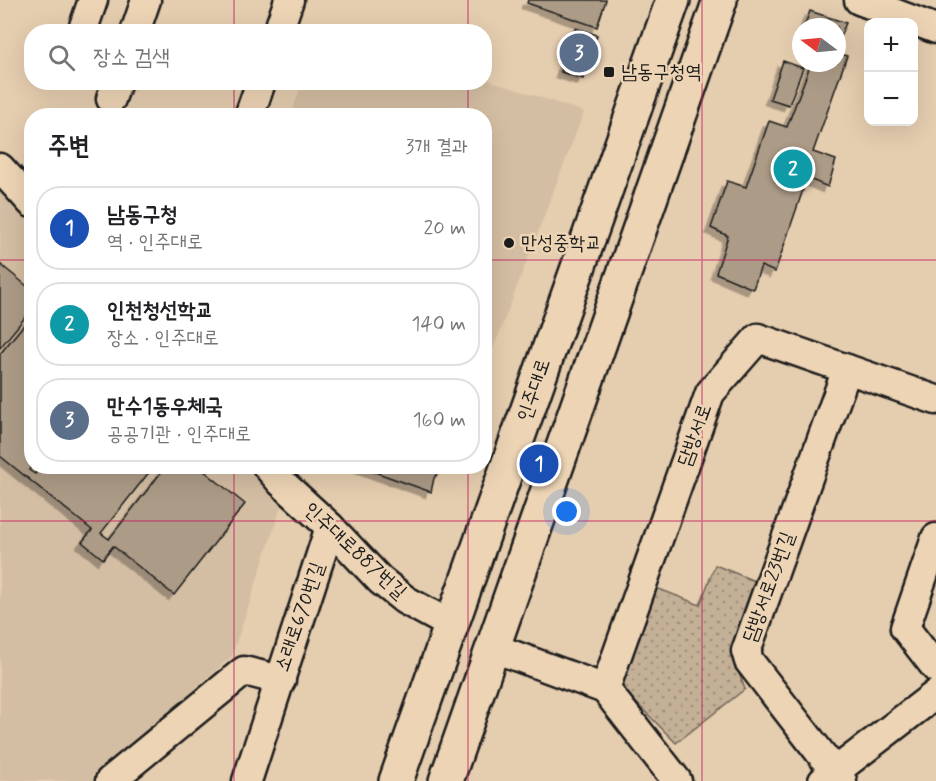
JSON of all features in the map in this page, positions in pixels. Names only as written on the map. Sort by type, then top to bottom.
[{"type":"main road","name":"인주대로","points":[[396,781],[673,0]]},
{"type":"main road","points":[[446,781],[720,0]]},
{"type":"street","points":[[85,24],[93,0]]},
{"type":"street","points":[[138,24],[146,0]]},
{"type":"street","points":[[281,24],[289,0]]},
{"type":"street","points":[[859,0],[936,29]]},
{"type":"street","points":[[252,108],[258,90]]},
{"type":"street","points":[[0,168],[24,194]]},
{"type":"street","name":"담방서로","points":[[605,689],[710,393],[758,338],[936,400]]},
{"type":"street","name":"담방서로23번길","points":[[834,778],[749,661],[746,651],[847,369]]},
{"type":"street","name":"인주대로887번길","points":[[274,474],[330,527],[380,580],[405,600],[451,625]]},
{"type":"street","name":"소래로670번길","points":[[110,781],[244,671],[281,680],[330,527]]},
{"type":"street","points":[[936,538],[905,628],[936,668]]},
{"type":"street","points":[[494,648],[605,689],[677,781]]},
{"type":"street","points":[[247,781],[281,680]]},
{"type":"street","points":[[834,778],[936,694]]},
{"type":"shaded area","name":"만성중학교","points":[[492,81],[584,112],[492,352],[492,108],[293,108],[300,90],[492,90]]},
{"type":"shaded area","points":[[0,186],[24,205],[24,474],[262,474],[284,498],[232,656],[92,781],[0,781]]},
{"type":"shaded area","points":[[715,565],[762,584],[735,663],[745,689],[676,743],[619,685],[654,587],[700,605]]},
{"type":"building","points":[[528,0],[606,0],[597,27],[527,3]]},
{"type":"building","points":[[810,11],[831,18],[807,18]]},
{"type":"building","points":[[575,28],[597,35],[583,79],[561,72]]},
{"type":"building","points":[[783,61],[792,64],[792,72],[801,72],[789,105],[770,99]]},
{"type":"building","points":[[808,72],[841,72],[813,152],[836,160],[828,187],[807,178],[775,272],[761,266],[753,289],[716,273],[728,236],[711,228],[727,181],[746,187],[769,121],[787,127]]},
{"type":"building","points":[[0,264],[24,284],[24,319],[0,348]]},
{"type":"building","points":[[24,324],[24,474],[148,474],[101,533],[109,539],[160,474],[208,474],[245,504],[174,595],[113,546],[103,559],[82,542],[92,530],[0,456],[0,354]]},
{"type":"building","points":[[380,474],[438,474],[434,478],[431,492]]},
{"type":"place","name":"만수1동우체국","points":[[579,53]]},
{"type":"place","name":"남동구청역","points":[[609,72]]},
{"type":"place","name":"인천청선학교","points":[[793,169]]},
{"type":"place","name":"만성중학교","points":[[509,243]]},
{"type":"place","name":"남동구청","points":[[539,464]]}]
